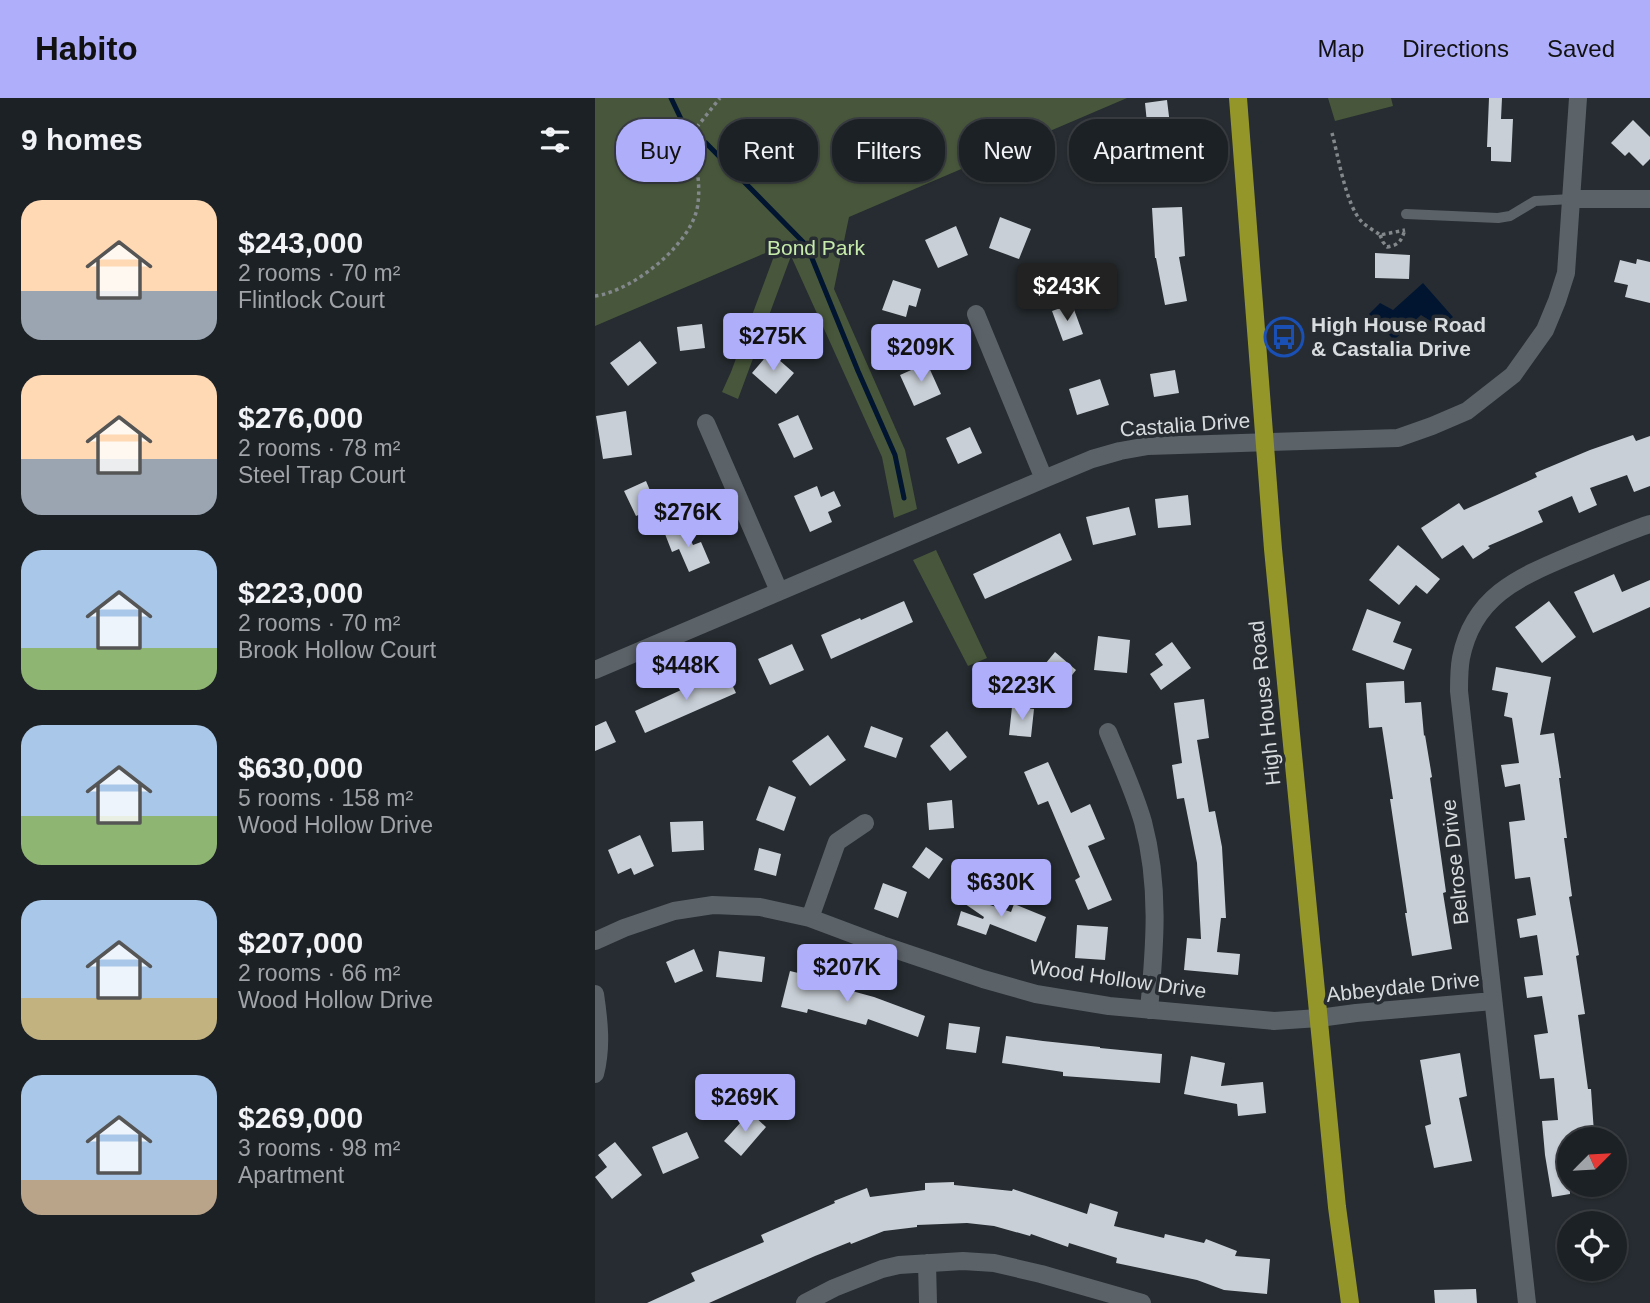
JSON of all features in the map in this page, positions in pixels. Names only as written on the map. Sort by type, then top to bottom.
[{"type":"main road","name":"High House Road","points":[[1238,98],[1273,549],[1337,1207],[1350,1303]]},
{"type":"street","name":"Castalia Drive","points":[[595,670],[1092,459],[1149,446],[1398,438],[1467,411],[1513,375],[1545,330],[1557,301],[1566,272],[1578,98]]},
{"type":"street","points":[[1571,199],[1650,199]]},
{"type":"street","points":[[976,314],[1044,478]]},
{"type":"street","points":[[706,424],[779,591]]},
{"type":"street","name":"Belrose Drive","points":[[1527,1303],[1459,691],[1460,661],[1465,639],[1478,614],[1493,598],[1520,578],[1650,524]]},
{"type":"street","points":[[1108,732],[1143,822],[1152,873],[1155,938],[1149,1010]]},
{"type":"street","points":[[810,918],[837,842],[865,824]]},
{"type":"street","name":"Wood Hollow Drive","points":[[595,941],[674,911],[713,905],[760,906],[810,918],[907,954],[1010,987],[1070,1000],[1274,1021],[1319,1018]]},
{"type":"street","points":[[595,994],[600,1042],[595,1074]]},
{"type":"street","name":"Abbeydale Drive","points":[[1319,1018],[1493,1001]]},
{"type":"street","points":[[805,1303],[882,1269],[899,1265],[963,1261],[994,1263],[1041,1274],[1142,1303]]},
{"type":"street","points":[[927,1263],[928,1303]]},
{"type":"lane","points":[[1406,214],[1498,218],[1510,216],[1535,201],[1571,199]]},
{"type":"path","points":[[595,296],[633,283],[652,269],[679,242],[693,221],[698,204],[697,165],[692,133],[720,98]]},
{"type":"path","points":[[1332,133],[1355,213],[1362,222],[1380,234],[1387,247],[1401,242],[1406,214]]},
{"type":"path","points":[[1380,234],[1405,230]]},
{"type":"green space","name":"Bond Park","points":[[595,98],[1127,98],[1078,119],[1069,119],[1069,123],[1055,129],[1055,119],[959,119],[959,170],[945,176],[945,119],[832,119],[832,182],[931,182],[849,217],[834,289],[905,450],[917,509],[894,518],[882,457],[791,256],[738,399],[722,392],[777,248],[595,326]]},
{"type":"green space","points":[[1328,98],[1391,98],[1393,106],[1335,121]]},
{"type":"green space","points":[[936,550],[987,658],[968,666],[913,560]]},
{"type":"water","points":[[1423,283],[1453,317],[1442,328],[1421,315],[1394,340],[1369,314],[1380,303],[1393,310]]},
{"type":"building","points":[[1489,98],[1502,98],[1501,119],[1513,119],[1511,162],[1491,161],[1491,147],[1487,147]]},
{"type":"building","points":[[1167,100],[1169,119],[1147,119],[1145,103]]},
{"type":"building","points":[[1633,120],[1650,137],[1650,159],[1643,166],[1629,152],[1625,156],[1611,143]]},
{"type":"building","points":[[1182,207],[1185,256],[1179,257],[1187,301],[1165,305],[1155,258],[1152,208]]},
{"type":"building","points":[[1000,217],[1031,229],[1019,259],[989,248]]},
{"type":"building","points":[[956,226],[968,255],[938,268],[925,240]]},
{"type":"building","points":[[1375,253],[1410,255],[1409,279],[1375,278]]},
{"type":"building","points":[[1637,259],[1650,262],[1650,303],[1625,297],[1628,285],[1614,282],[1620,260],[1636,264]]},
{"type":"building","points":[[893,280],[921,289],[916,307],[909,305],[906,317],[882,310]]},
{"type":"building","points":[[1072,304],[1083,334],[1063,341],[1052,311]]},
{"type":"building","points":[[702,324],[705,348],[680,351],[677,327]]},
{"type":"building","points":[[640,341],[657,363],[628,386],[610,363]]},
{"type":"building","points":[[770,352],[794,373],[776,394],[752,373]]},
{"type":"building","points":[[927,363],[941,394],[914,406],[900,375]]},
{"type":"building","points":[[1175,370],[1179,393],[1154,397],[1150,374]]},
{"type":"building","points":[[1100,379],[1109,405],[1077,415],[1069,389]]},
{"type":"building","points":[[626,411],[632,455],[603,459],[596,416]]},
{"type":"building","points":[[798,415],[813,449],[794,458],[778,424]]},
{"type":"building","points":[[970,427],[982,453],[958,464],[946,438]]},
{"type":"building","points":[[1633,435],[1636,441],[1650,436],[1650,486],[1634,492],[1627,475],[1590,488],[1597,505],[1579,513],[1572,496],[1538,511],[1543,522],[1488,546],[1490,548],[1473,559],[1463,545],[1442,559],[1421,528],[1459,503],[1464,510],[1537,477],[1535,473]]},
{"type":"building","points":[[646,481],[657,507],[636,516],[624,491]]},
{"type":"building","points":[[817,486],[821,497],[834,491],[841,506],[828,512],[832,522],[810,532],[794,496]]},
{"type":"building","points":[[1188,495],[1191,525],[1158,528],[1155,499]]},
{"type":"building","points":[[1129,507],[1136,535],[1093,545],[1086,517]]},
{"type":"building","points":[[684,526],[693,545],[701,542],[710,563],[689,572],[679,549],[672,552],[665,534]]},
{"type":"building","points":[[1060,533],[1072,560],[985,599],[973,574]]},
{"type":"building","points":[[1398,545],[1440,579],[1427,594],[1416,585],[1399,605],[1369,580]]},
{"type":"building","points":[[1614,574],[1622,592],[1650,580],[1650,607],[1593,633],[1574,592]]},
{"type":"building","points":[[904,601],[913,622],[831,659],[821,635]]},
{"type":"building","points":[[1549,601],[1576,637],[1542,663],[1515,627]]},
{"type":"building","points":[[1367,609],[1401,622],[1393,642],[1412,649],[1404,670],[1352,650]]},
{"type":"building","points":[[1098,636],[1130,640],[1127,673],[1094,670]]},
{"type":"building","points":[[1172,642],[1191,668],[1161,690],[1150,674],[1163,665],[1155,654]]},
{"type":"building","points":[[792,644],[804,670],[770,685],[758,659]]},
{"type":"building","points":[[1055,652],[1076,670],[1054,698],[1032,680]]},
{"type":"building","points":[[1496,667],[1551,677],[1540,735],[1554,733],[1561,778],[1567,838],[1564,838],[1572,896],[1569,897],[1585,1014],[1578,1015],[1588,1089],[1591,1089],[1594,1127],[1557,1127],[1557,1196],[1552,1197],[1542,1121],[1558,1120],[1554,1078],[1540,1079],[1534,1035],[1548,1033],[1542,996],[1527,998],[1524,977],[1543,975],[1537,935],[1520,938],[1517,919],[1536,915],[1530,877],[1515,879],[1509,822],[1525,820],[1520,784],[1505,787],[1501,765],[1519,763],[1512,718],[1504,716],[1508,693],[1492,690]]},
{"type":"building","points":[[725,670],[736,693],[645,733],[635,711]]},
{"type":"building","points":[[1404,681],[1405,703],[1421,702],[1452,949],[1412,956],[1382,727],[1369,728],[1366,683]]},
{"type":"building","points":[[1204,699],[1209,738],[1197,740],[1209,812],[1215,811],[1222,847],[1226,918],[1221,918],[1217,952],[1240,954],[1238,975],[1184,970],[1187,938],[1201,939],[1197,863],[1184,798],[1177,799],[1172,765],[1182,763],[1174,703]]},
{"type":"building","points":[[1012,707],[1034,709],[1031,737],[1009,735]]},
{"type":"building","points":[[606,721],[616,742],[595,751],[595,726]]},
{"type":"building","points":[[871,726],[903,738],[896,758],[864,747]]},
{"type":"building","points":[[947,731],[967,757],[950,771],[930,746]]},
{"type":"building","points":[[828,735],[846,760],[810,786],[792,761]]},
{"type":"building","points":[[1048,762],[1071,813],[1090,804],[1105,839],[1088,846],[1112,900],[1088,910],[1075,880],[1080,877],[1048,801],[1038,805],[1024,772]]},
{"type":"building","points":[[769,786],[796,797],[784,831],[756,820]]},
{"type":"building","points":[[952,800],[954,828],[929,830],[927,803]]},
{"type":"building","points":[[703,821],[704,850],[672,852],[670,822]]},
{"type":"building","points":[[640,835],[654,866],[634,875],[631,868],[618,874],[608,850]]},
{"type":"building","points":[[926,847],[943,859],[929,879],[912,867]]},
{"type":"building","points":[[759,848],[781,854],[776,876],[754,870]]},
{"type":"building","points":[[883,883],[907,892],[898,918],[874,909]]},
{"type":"building","points":[[957,894],[1011,912],[1014,904],[1046,917],[1036,942],[990,924],[986,935],[957,925],[961,911],[983,919],[984,917],[955,897]]},
{"type":"building","points":[[1077,925],[1108,927],[1105,960],[1075,958]]},
{"type":"building","points":[[694,949],[703,971],[675,983],[666,962]]},
{"type":"building","points":[[719,951],[765,957],[762,982],[716,977]]},
{"type":"building","points":[[790,971],[827,980],[826,984],[874,997],[925,1016],[918,1037],[868,1019],[866,1025],[808,1009],[807,1013],[781,1007]]},
{"type":"building","points":[[949,1023],[980,1027],[976,1053],[946,1049]]},
{"type":"building","points":[[1006,1036],[1162,1054],[1160,1083],[1063,1076],[1063,1072],[1002,1063]]},
{"type":"building","points":[[1460,1053],[1467,1096],[1459,1098],[1472,1161],[1434,1168],[1425,1126],[1431,1124],[1420,1060]]},
{"type":"building","points":[[1191,1056],[1225,1063],[1221,1086],[1263,1082],[1266,1113],[1238,1116],[1237,1104],[1184,1094]]},
{"type":"building","points":[[750,1112],[766,1127],[741,1156],[724,1141]]},
{"type":"building","points":[[687,1132],[699,1158],[663,1174],[652,1147]]},
{"type":"building","points":[[615,1142],[642,1175],[612,1199],[595,1177],[607,1167],[598,1155]]},
{"type":"building","points":[[954,1182],[954,1185],[1013,1189],[1087,1214],[1090,1203],[1118,1212],[1114,1226],[1164,1238],[1165,1234],[1204,1243],[1206,1239],[1237,1251],[1235,1256],[1270,1259],[1267,1294],[1224,1290],[1197,1280],[1116,1263],[1117,1258],[1069,1243],[1068,1247],[1031,1234],[1030,1236],[994,1226],[967,1223],[917,1225],[884,1231],[815,1256],[709,1303],[647,1303],[695,1281],[691,1273],[764,1242],[761,1235],[835,1203],[834,1201],[867,1188],[870,1197],[925,1190],[925,1183]]},
{"type":"building","points":[[1476,1289],[1477,1303],[1435,1303],[1434,1290]]},
{"type":"waterway","points":[[671,98],[681,119]]},
{"type":"waterway","points":[[706,143],[807,246],[895,455],[904,498]]},
{"type":"place","name":"High House Road & Castalia Drive","points":[[1284,337]]}]
